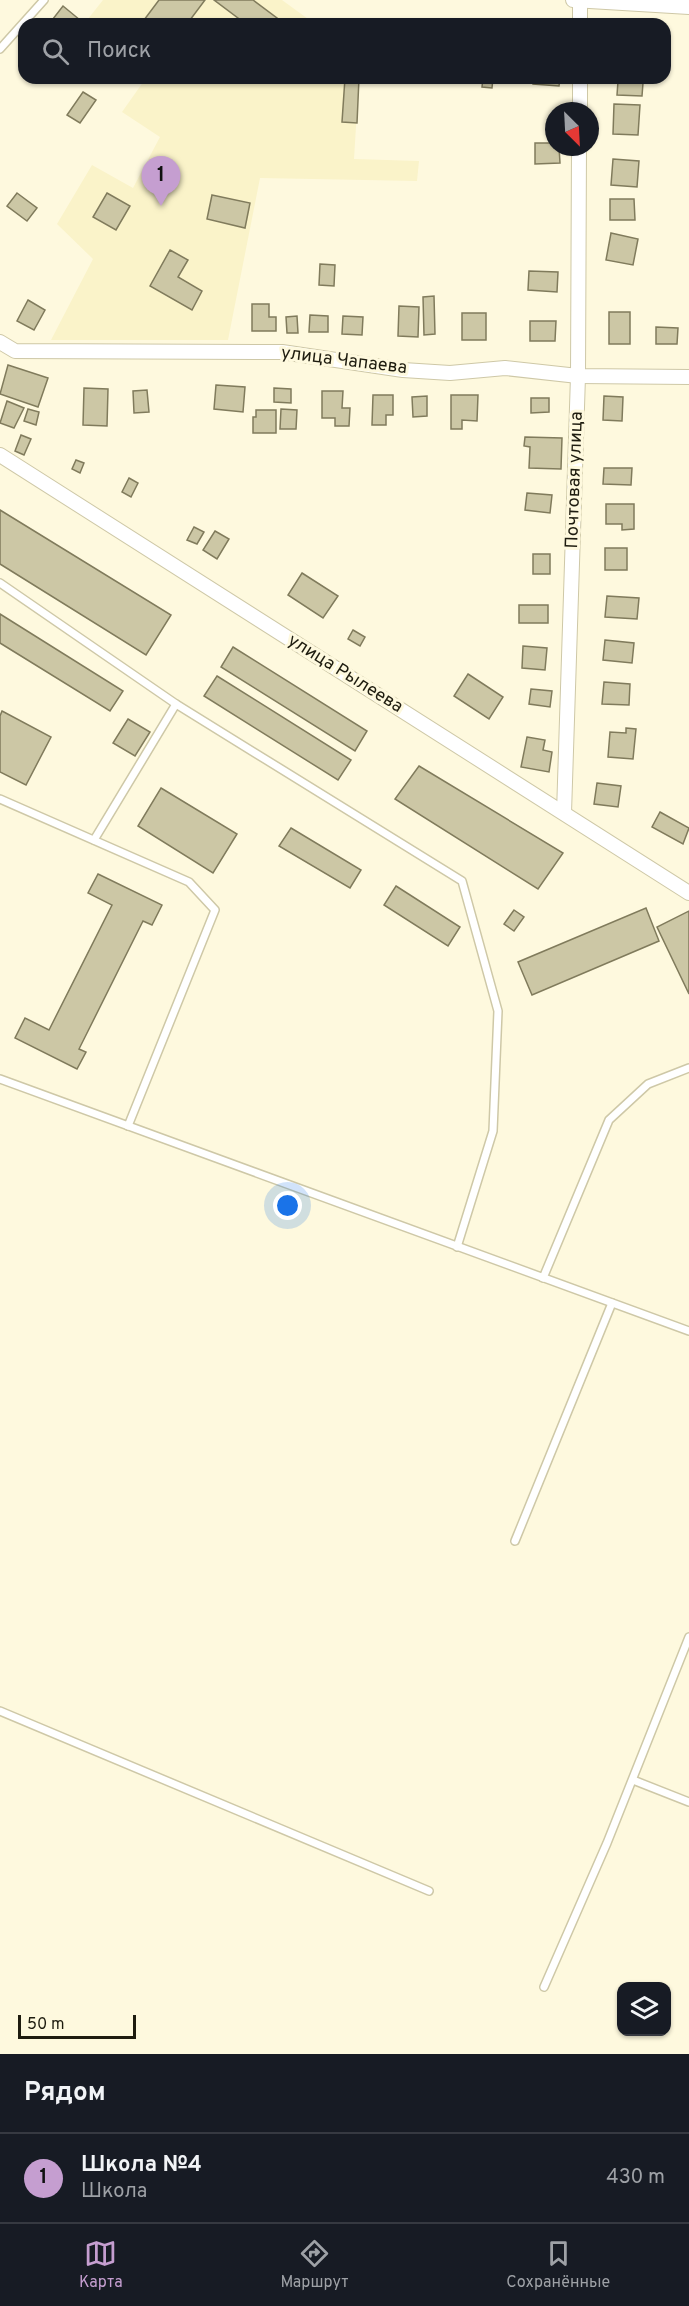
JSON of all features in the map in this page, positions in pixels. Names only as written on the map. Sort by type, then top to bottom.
[{"type":"street","points":[[573,0],[689,7]]},
{"type":"street","points":[[580,0],[580,18]]},
{"type":"street","points":[[580,84],[580,102]]},
{"type":"street","name":"Почтовая улица","points":[[564,813],[578,376],[579,156]]},
{"type":"street","name":"улица Чапаева","points":[[0,342],[15,351],[282,352],[403,370],[450,373],[505,368],[578,376],[689,377]]},
{"type":"street","name":"улица Рылеева","points":[[0,455],[689,893]]},
{"type":"lane","points":[[28,18],[44,0]]},
{"type":"lane","points":[[0,49],[18,29]]},
{"type":"lane","points":[[0,583],[176,704],[462,881],[498,1011],[493,1131],[458,1247]]},
{"type":"lane","points":[[94,840],[176,704]]},
{"type":"lane","points":[[0,799],[189,882],[214,910],[128,1126]]},
{"type":"lane","points":[[543,1278],[609,1120],[648,1084],[689,1068]]},
{"type":"lane","points":[[0,1079],[689,1331]]},
{"type":"lane","points":[[515,1541],[612,1303]]},
{"type":"lane","points":[[544,1987],[633,1780],[689,1637]]},
{"type":"lane","points":[[0,1711],[429,1892]]},
{"type":"lane","points":[[633,1780],[689,1802]]},
{"type":"shaded area","points":[[103,0],[282,0],[307,18],[89,18]]},
{"type":"shaded area","points":[[142,84],[359,84],[354,159],[419,161],[417,181],[260,178],[228,340],[51,340],[93,259],[57,224],[92,165],[133,188],[160,137],[122,112]]},
{"type":"building","points":[[159,0],[205,0],[192,18],[146,18]]},
{"type":"building","points":[[214,0],[253,0],[277,18],[238,18]]},
{"type":"building","points":[[63,6],[78,18],[54,18]]},
{"type":"building","points":[[345,84],[359,84],[357,123],[342,122]]},
{"type":"building","points":[[482,84],[492,84],[492,88],[482,87]]},
{"type":"building","points":[[533,84],[559,84],[559,86]]},
{"type":"building","points":[[618,84],[643,84],[642,96],[617,95]]},
{"type":"building","points":[[83,92],[96,100],[80,123],[67,115]]},
{"type":"building","points":[[614,104],[640,105],[638,135],[613,134]]},
{"type":"building","points":[[535,143],[545,143],[545,156],[560,156],[560,163],[535,164]]},
{"type":"building","points":[[613,159],[639,161],[637,187],[611,185]]},
{"type":"building","points":[[17,193],[37,208],[27,221],[7,206]]},
{"type":"building","points":[[107,193],[130,206],[116,230],[93,217]]},
{"type":"building","points":[[212,195],[250,203],[245,228],[207,219]]},
{"type":"building","points":[[610,199],[634,199],[635,220],[610,220]]},
{"type":"building","points":[[611,233],[638,239],[633,265],[606,260]]},
{"type":"building","points":[[170,250],[188,260],[178,277],[202,291],[192,310],[150,286]]},
{"type":"building","points":[[320,264],[335,265],[334,286],[319,285]]},
{"type":"building","points":[[529,271],[558,272],[557,292],[528,290]]},
{"type":"building","points":[[434,296],[435,334],[424,335],[423,297]]},
{"type":"building","points":[[28,300],[45,310],[34,330],[17,321]]},
{"type":"building","points":[[252,304],[269,304],[269,317],[276,317],[276,331],[252,331]]},
{"type":"building","points":[[399,306],[419,307],[418,337],[398,336]]},
{"type":"building","points":[[609,312],[630,312],[630,344],[609,344]]},
{"type":"building","points":[[462,313],[486,313],[486,340],[462,340]]},
{"type":"building","points":[[310,315],[328,316],[328,332],[309,332]]},
{"type":"building","points":[[297,316],[298,333],[287,333],[286,317]]},
{"type":"building","points":[[343,316],[363,317],[362,335],[342,334]]},
{"type":"building","points":[[530,321],[556,321],[555,341],[530,341]]},
{"type":"building","points":[[656,327],[678,328],[677,344],[656,344]]},
{"type":"building","points":[[8,365],[48,378],[38,407],[0,394]]},
{"type":"building","points":[[216,385],[245,387],[243,412],[214,409]]},
{"type":"building","points":[[84,388],[108,389],[107,426],[83,425]]},
{"type":"building","points":[[274,388],[291,389],[291,403],[274,402]]},
{"type":"building","points":[[147,390],[149,412],[134,413],[133,391]]},
{"type":"building","points":[[322,391],[343,391],[342,408],[350,408],[349,426],[335,426],[335,418],[322,418]]},
{"type":"building","points":[[373,395],[393,395],[393,415],[386,415],[386,425],[372,425]]},
{"type":"building","points":[[451,395],[478,395],[477,421],[462,420],[462,429],[451,429]]},
{"type":"building","points":[[427,396],[427,416],[413,417],[412,397]]},
{"type":"building","points":[[604,396],[623,397],[622,421],[603,420]]},
{"type":"building","points":[[531,398],[549,398],[549,412],[531,413]]},
{"type":"building","points":[[7,401],[24,408],[14,428],[0,423]]},
{"type":"building","points":[[28,409],[39,412],[36,425],[24,421]]},
{"type":"building","points":[[281,409],[297,410],[296,429],[280,429]]},
{"type":"building","points":[[256,410],[276,410],[276,433],[253,433],[253,417],[256,417]]},
{"type":"building","points":[[21,435],[31,439],[24,455],[15,451]]},
{"type":"building","points":[[525,437],[562,438],[561,469],[529,468],[530,447],[524,446]]},
{"type":"building","points":[[76,460],[84,463],[80,473],[72,469]]},
{"type":"building","points":[[604,468],[632,468],[631,485],[603,484]]},
{"type":"building","points":[[129,478],[138,483],[131,497],[122,492]]},
{"type":"building","points":[[527,493],[552,495],[550,513],[525,510]]},
{"type":"building","points":[[606,504],[634,504],[634,529],[622,530],[622,524],[606,524]]},
{"type":"building","points":[[0,510],[171,615],[146,655],[0,564]]},
{"type":"building","points":[[194,527],[204,532],[197,544],[187,540]]},
{"type":"building","points":[[215,531],[229,539],[217,559],[203,550]]},
{"type":"building","points":[[605,548],[627,548],[627,570],[605,570]]},
{"type":"building","points":[[533,554],[550,554],[550,574],[533,574]]},
{"type":"building","points":[[302,573],[338,596],[323,618],[288,595]]},
{"type":"building","points":[[607,596],[639,598],[637,619],[605,617]]},
{"type":"building","points":[[519,605],[548,605],[548,623],[519,623]]},
{"type":"building","points":[[0,614],[123,691],[110,711],[0,643]]},
{"type":"building","points":[[353,630],[365,637],[360,646],[348,639]]},
{"type":"building","points":[[605,640],[634,643],[632,663],[603,660]]},
{"type":"building","points":[[523,646],[547,648],[545,670],[522,668]]},
{"type":"building","points":[[233,647],[367,731],[355,751],[221,667]]},
{"type":"building","points":[[468,674],[503,697],[489,719],[454,696]]},
{"type":"building","points":[[217,676],[351,760],[338,780],[204,696]]},
{"type":"building","points":[[604,682],[630,684],[629,705],[602,704]]},
{"type":"building","points":[[531,689],[552,691],[550,707],[529,704]]},
{"type":"building","points":[[2,711],[51,737],[26,785],[0,772],[0,716]]},
{"type":"building","points":[[128,719],[150,732],[135,756],[113,743]]},
{"type":"building","points":[[626,728],[636,729],[633,759],[608,757],[610,732],[626,733]]},
{"type":"building","points":[[527,737],[545,740],[543,750],[552,752],[549,772],[521,767]]},
{"type":"building","points":[[419,766],[563,853],[538,889],[395,799]]},
{"type":"building","points":[[597,783],[621,786],[618,807],[594,804]]},
{"type":"building","points":[[161,788],[237,834],[213,873],[138,826]]},
{"type":"building","points":[[660,812],[689,828],[683,844],[652,827]]},
{"type":"building","points":[[291,828],[361,870],[350,888],[279,846]]},
{"type":"building","points":[[98,874],[162,905],[152,925],[143,921],[79,1049],[86,1052],[77,1069],[15,1038],[25,1018],[49,1030],[112,905],[88,893]]},
{"type":"building","points":[[396,886],[460,927],[448,946],[384,905]]},
{"type":"building","points":[[646,908],[659,941],[532,995],[518,962]]},
{"type":"building","points":[[514,910],[524,917],[514,931],[504,924]]},
{"type":"building","points":[[689,911],[689,994],[657,927]]},
{"type":"place","name":"Школа №4","points":[[161,206]]}]
